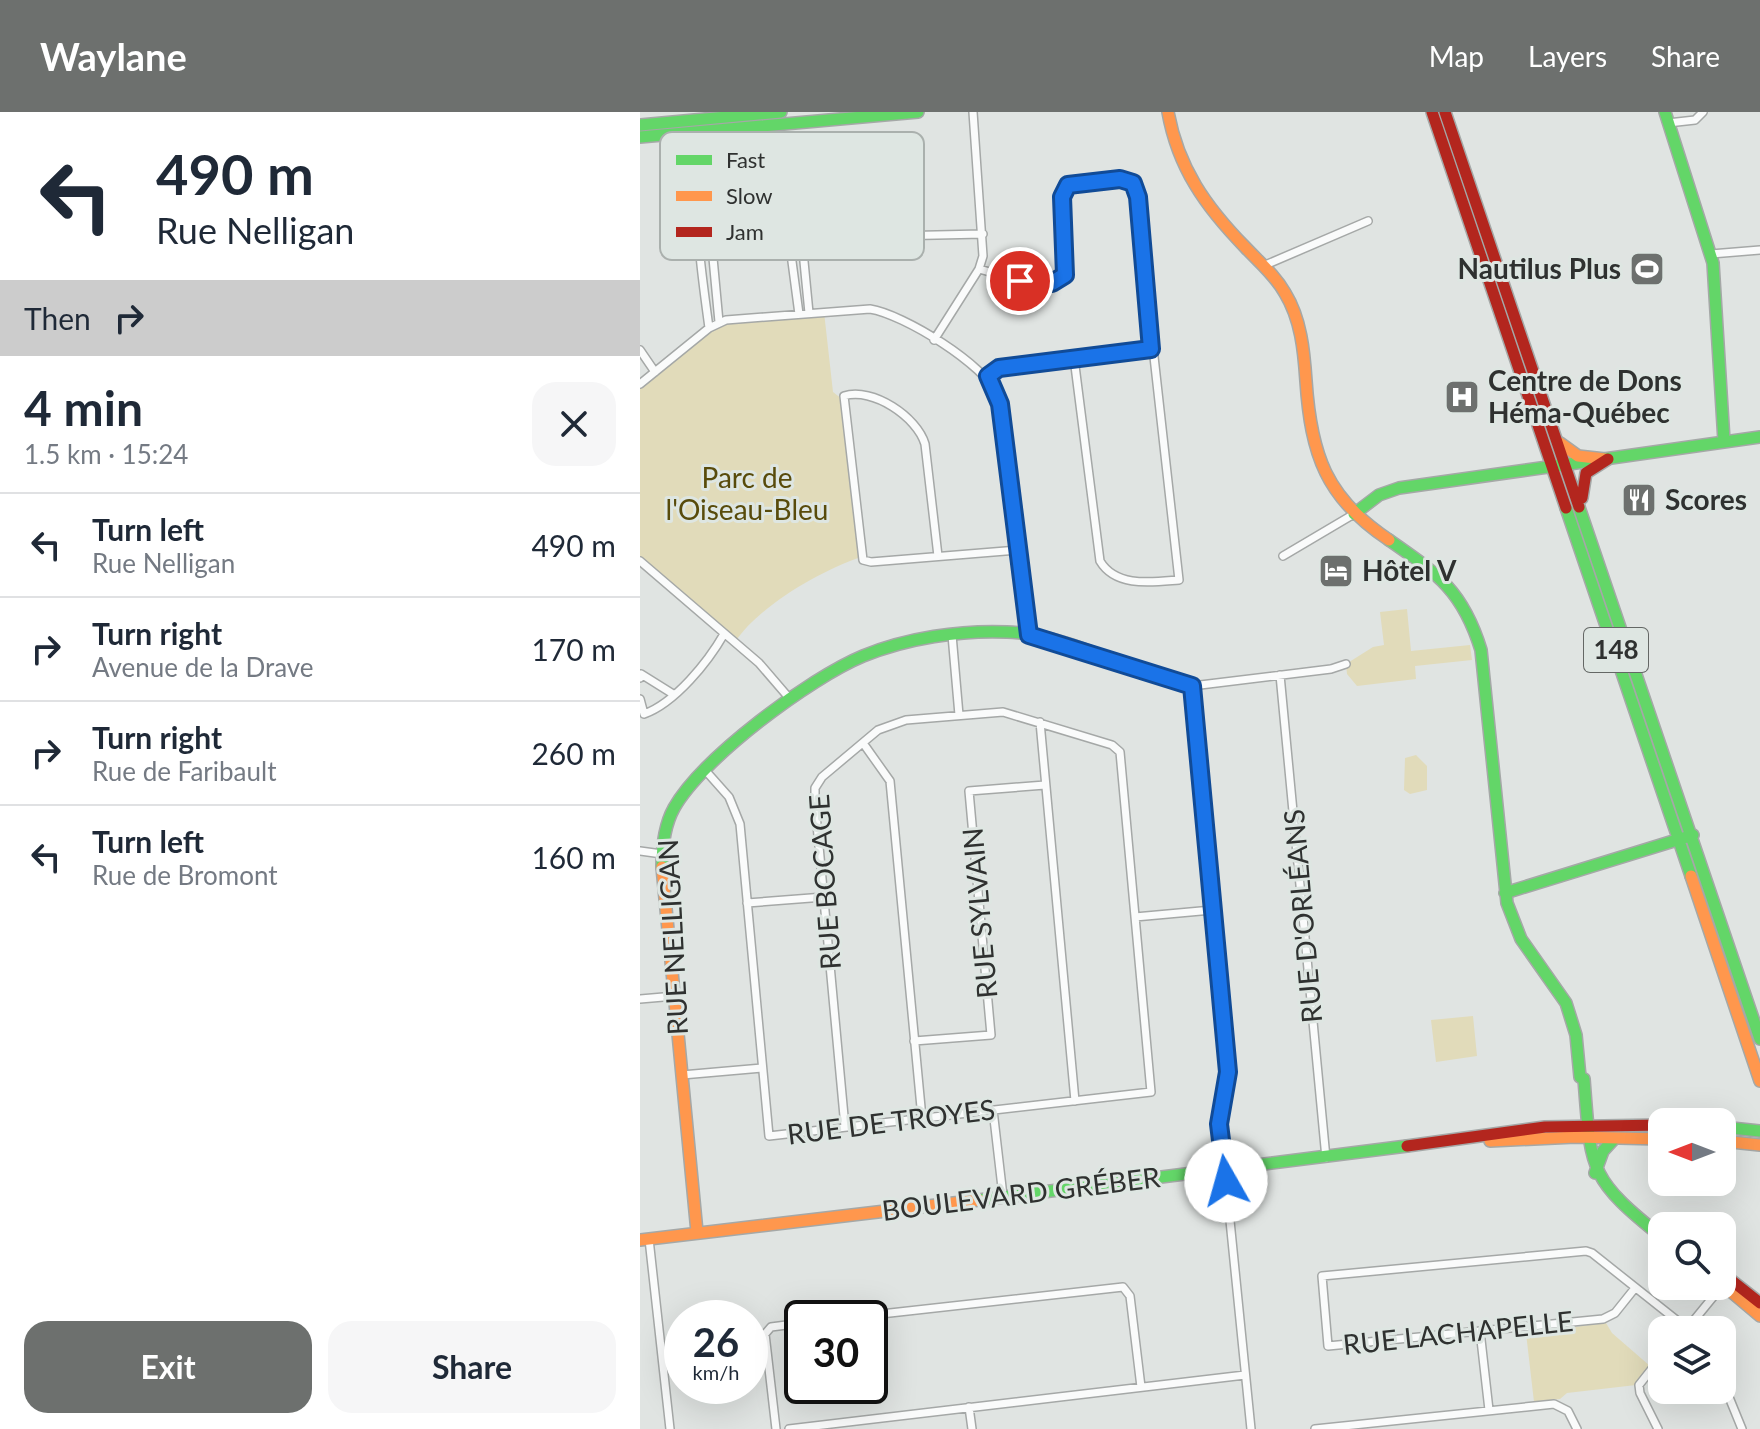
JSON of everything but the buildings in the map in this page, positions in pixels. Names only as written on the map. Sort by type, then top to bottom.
[{"type":"street","points":[[640,125],[781,112]]},
{"type":"street","points":[[696,132],[918,112]]},
{"type":"street","points":[[934,340],[979,269],[983,234],[973,112]]},
{"type":"street","points":[[1168,112],[1175,150],[1192,187],[1280,284],[1295,313],[1308,423],[1325,477],[1354,514],[1377,534],[1432,566],[1460,597],[1474,622],[1481,650],[1505,893],[1517,930],[1558,986],[1573,1023],[1580,1077],[1584,1079],[1587,1132],[1595,1173],[1618,1203],[1648,1224]]},
{"type":"street","name":"148","points":[[1432,112],[1477,251],[1583,513],[1760,1039]]},
{"type":"street","name":"148","points":[[1445,112],[1560,443],[1562,467],[1678,835],[1760,1081]]},
{"type":"street","points":[[1703,112],[1695,120],[1666,118],[1711,254],[1724,441]]},
{"type":"street","points":[[640,137],[660,135]]},
{"type":"street","points":[[979,269],[1026,282],[1052,283],[1062,279],[1067,264],[1062,202],[1065,188],[1076,182],[1129,180],[1138,197],[1151,349],[1179,580],[1127,580],[1109,573],[1100,561],[1074,358]]},
{"type":"street","points":[[1263,266],[1368,221]]},
{"type":"street","points":[[924,235],[983,234]]},
{"type":"street","points":[[1477,251],[1490,247]]},
{"type":"street","points":[[1711,254],[1760,250]]},
{"type":"street","points":[[702,260],[709,328]]},
{"type":"street","points":[[713,260],[719,322]]},
{"type":"street","points":[[793,260],[799,314]]},
{"type":"street","points":[[804,260],[809,313]]},
{"type":"street","points":[[640,384],[719,322],[878,310],[934,340],[988,376],[1000,404],[1029,635]]},
{"type":"street","points":[[988,376],[999,368],[1151,349]]},
{"type":"street","points":[[640,350],[655,372]]},
{"type":"street","points":[[938,556],[925,444],[921,433],[907,417],[876,400],[862,395],[844,396],[861,557],[871,562],[1018,550]]},
{"type":"street","points":[[1283,556],[1388,490],[1760,437]]},
{"type":"street","points":[[1560,443],[1578,456],[1608,459]]},
{"type":"street","points":[[1583,513],[1584,477],[1590,469],[1608,459]]},
{"type":"street","points":[[640,561],[759,663],[790,699]]},
{"type":"street","name":"RUE NELLIGAN","points":[[697,1232],[662,854],[673,806],[705,770],[823,674],[862,655],[901,642],[952,635],[1007,632],[1029,635],[1192,686],[1346,664]]},
{"type":"street","points":[[640,699],[644,714],[673,694],[724,634]]},
{"type":"street","points":[[952,635],[959,715]]},
{"type":"street","points":[[640,678],[641,674],[653,679],[673,694]]},
{"type":"street","name":"RUE D'ORLÉANS","points":[[1280,675],[1326,1158]]},
{"type":"street","points":[[1192,686],[1228,1072],[1219,1124],[1251,1429]]},
{"type":"street","name":"RUE BOCAGE","points":[[845,1127],[815,788],[822,777],[891,724],[959,715],[1003,712],[1112,745],[1120,752],[1151,1092]]},
{"type":"street","points":[[1040,722],[1075,1101]]},
{"type":"street","points":[[863,743],[890,781],[922,1118]]},
{"type":"street","name":"RUE DE TROYES","points":[[705,770],[729,797],[738,815],[769,1136],[1151,1092]]},
{"type":"street","name":"RUE SYLVAIN","points":[[914,1041],[991,1035],[969,791],[1045,785]]},
{"type":"street","points":[[1505,893],[1692,831]]},
{"type":"street","points":[[640,851],[662,854]]},
{"type":"street","points":[[747,903],[824,897]]},
{"type":"street","points":[[1135,917],[1212,910]]},
{"type":"street","points":[[640,999],[675,996]]},
{"type":"street","points":[[682,1075],[762,1068]]},
{"type":"street","points":[[993,1110],[1003,1196]]},
{"type":"street","name":"BOULEVARD GRÉBER","points":[[645,1240],[1450,1142],[1648,1126]]},
{"type":"street","points":[[1736,1128],[1760,1131]]},
{"type":"street","name":"BOULEVARD GRÉBER","points":[[1587,1132],[1614,1139],[1648,1139]]},
{"type":"street","points":[[1595,1173],[1603,1151],[1614,1139]]},
{"type":"street","points":[[1736,1142],[1760,1145]]},
{"type":"street","points":[[645,1240],[670,1429]]},
{"type":"street","name":"RUE LACHAPELLE","points":[[1635,1288],[1608,1318],[1328,1346],[1322,1276],[1580,1250],[1592,1253],[1671,1316]]},
{"type":"street","points":[[888,1313],[1123,1287],[1130,1296],[1141,1387]]},
{"type":"street","points":[[1736,1289],[1760,1303]]},
{"type":"street","points":[[1736,1294],[1760,1316]]},
{"type":"street","points":[[1697,1316],[1709,1300]]},
{"type":"street","points":[[776,1429],[765,1334],[771,1327],[784,1325]]},
{"type":"street","points":[[1480,1331],[1489,1410]]},
{"type":"street","points":[[1648,1374],[1639,1385],[1658,1429]]},
{"type":"street","points":[[789,1429],[1245,1375]]},
{"type":"street","points":[[1732,1404],[1742,1429]]},
{"type":"street","points":[[1315,1429],[1560,1405],[1568,1411],[1577,1429]]},
{"type":"street","points":[[969,1407],[972,1429]]},
{"type":"green space","name":"Parc de l'Oiseau-Bleu","points":[[824,312],[833,392],[842,399],[861,557],[827,571],[792,591],[759,616],[735,642],[640,561],[640,384],[714,324]]},
{"type":"green space","points":[[1407,609],[1411,651],[1470,645],[1472,660],[1415,666],[1416,679],[1357,686],[1347,674],[1346,664],[1373,647],[1384,645],[1380,612]]},
{"type":"green space","points":[[1416,755],[1427,766],[1427,790],[1410,794],[1404,790],[1405,758]]},
{"type":"green space","points":[[1473,1016],[1477,1056],[1436,1062],[1431,1020]]},
{"type":"green space","points":[[1606,1323],[1612,1333],[1648,1364],[1648,1369],[1636,1385],[1567,1393],[1560,1399],[1534,1402],[1526,1333]]},
{"type":"traffic: fast","points":[[640,125],[781,112]]},
{"type":"traffic: fast","points":[[696,132],[918,112]]},
{"type":"traffic: fast","points":[[1665,112],[1713,263],[1724,441]]},
{"type":"traffic: fast","points":[[640,137],[660,135]]},
{"type":"traffic: fast","points":[[1354,514],[1379,495],[1399,488],[1760,437]]},
{"type":"traffic: fast","points":[[1579,507],[1760,1039]]},
{"type":"traffic: fast","points":[[1566,508],[1691,876]]},
{"type":"traffic: fast","points":[[1389,540],[1422,563],[1447,586],[1474,630],[1481,650],[1507,903],[1521,939],[1566,1003],[1576,1035],[1592,1153],[1598,1170],[1620,1200],[1648,1225]]},
{"type":"traffic: fast","points":[[662,867],[664,837],[674,808],[708,766],[787,701],[863,656],[916,640],[952,634],[1007,632],[1069,644],[1171,681]]},
{"type":"traffic: fast","points":[[1505,893],[1693,835]]},
{"type":"traffic: fast","points":[[1736,1128],[1760,1131]]},
{"type":"traffic: fast","points":[[1595,1173],[1603,1151],[1614,1139]]},
{"type":"traffic: fast","points":[[979,1200],[1407,1146]]},
{"type":"traffic: slow","points":[[1168,112],[1179,151],[1196,186],[1218,217],[1276,280],[1290,303],[1303,347],[1312,431],[1326,472],[1350,508],[1389,540]]},
{"type":"traffic: slow","points":[[1560,443],[1578,456],[1605,459]]},
{"type":"traffic: slow","points":[[1171,681],[1192,686],[1220,991]]},
{"type":"traffic: slow","points":[[662,867],[697,1232]]},
{"type":"traffic: slow","points":[[1691,876],[1760,1081]]},
{"type":"traffic: slow","points":[[1490,1141],[1575,1137],[1648,1139]]},
{"type":"traffic: slow","points":[[1736,1142],[1760,1145]]},
{"type":"traffic: slow","points":[[640,1240],[979,1200]]},
{"type":"traffic: slow","points":[[1736,1296],[1760,1316]]},
{"type":"traffic: jam","points":[[1432,112],[1566,508]]},
{"type":"traffic: jam","points":[[1445,112],[1579,507]]},
{"type":"traffic: jam","points":[[1582,498],[1586,473],[1608,459]]},
{"type":"traffic: jam","points":[[1220,991],[1228,1072],[1219,1124],[1225,1171]]},
{"type":"traffic: jam","points":[[1407,1146],[1545,1127],[1648,1125]]},
{"type":"traffic: jam","points":[[1736,1284],[1760,1303]]},
{"type":"place","name":"Nautilus Plus","points":[[1647,269]]},
{"type":"place","name":"Centre de Dons Héma-Québec","points":[[1462,397]]},
{"type":"place","name":"Scores","points":[[1639,500]]},
{"type":"place","name":"Hôtel V","points":[[1336,571]]},
{"type":"route","points":[[1020,281],[1052,283],[1065,275],[1067,264],[1062,197],[1068,185],[1120,179],[1133,183],[1138,197],[1151,349],[999,368],[988,376],[1000,404],[1029,635],[1192,686],[1228,1072],[1219,1124],[1226,1181]]}]
